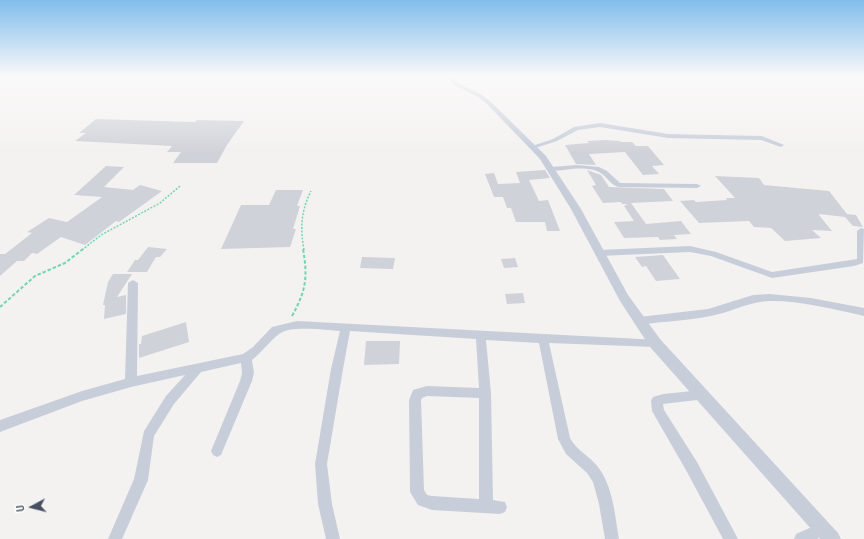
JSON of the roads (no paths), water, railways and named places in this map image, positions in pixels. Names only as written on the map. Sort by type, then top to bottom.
[{"type":"street","points":[[488,102],[532,147],[551,169],[576,209],[599,253],[644,320],[655,343],[828,534]]},
{"type":"street","points":[[532,147],[555,140],[576,128],[600,125],[668,136],[762,138],[781,145]]},
{"type":"street","points":[[551,169],[595,168],[604,172],[611,180],[619,184],[697,186]]},
{"type":"street","points":[[599,253],[690,249],[713,254],[772,275],[860,261],[862,258],[861,231]]},
{"type":"street","points":[[131,382],[133,283]]},
{"type":"street","points":[[644,320],[699,314],[757,298],[768,297],[815,302],[864,312]]},
{"type":"street","points":[[0,426],[82,396],[131,382],[246,358],[257,350],[276,330],[297,325],[346,326],[543,340],[655,343]]},
{"type":"street","points":[[333,539],[325,504],[321,464],[346,326]]},
{"type":"street","points":[[481,336],[484,392],[486,505]]},
{"type":"street","points":[[543,340],[564,439],[572,453],[592,468],[597,475],[604,498],[612,539]]},
{"type":"street","points":[[217,451],[247,377],[246,358]]},
{"type":"street","points":[[115,539],[142,480],[148,435],[175,394],[198,368]]},
{"type":"street","points":[[484,392],[427,391],[417,394],[415,400],[417,492],[423,500],[432,503],[500,506]]},
{"type":"street","points":[[702,395],[663,399],[657,402],[658,411],[692,467],[730,539]]},
{"type":"street","points":[[801,539],[828,534]]}]
